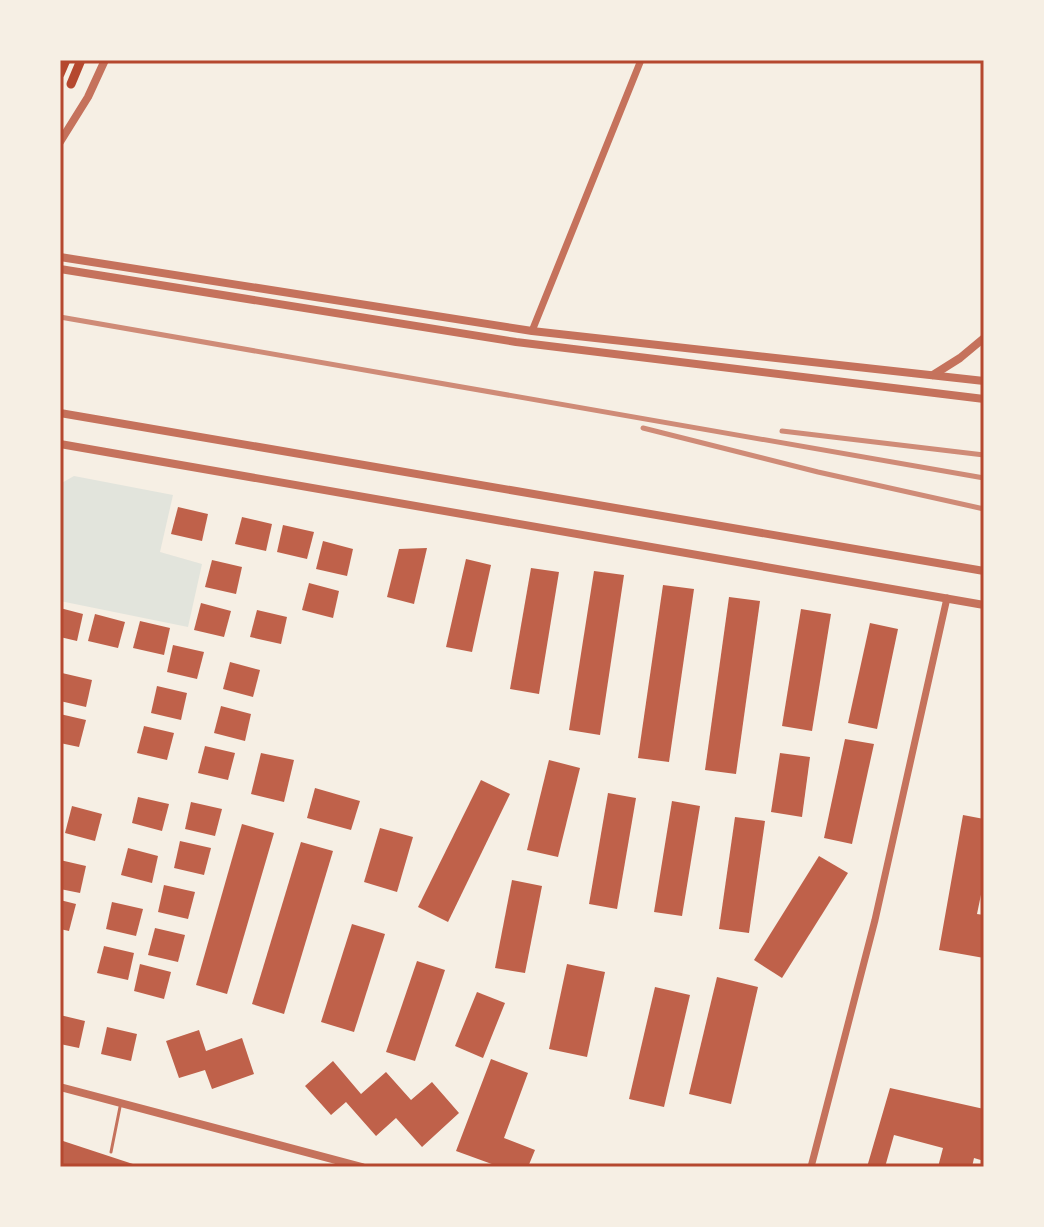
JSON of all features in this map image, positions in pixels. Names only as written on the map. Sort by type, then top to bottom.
[{"type":"main road","points":[[60,74],[66,60]]},
{"type":"main road","points":[[71,84],[81,60]]},
{"type":"street","points":[[60,142],[88,97],[105,60]]},
{"type":"street","points":[[532,331],[641,60]]},
{"type":"street","points":[[60,257],[532,331],[984,381]]},
{"type":"street","points":[[60,269],[516,342],[984,399]]},
{"type":"street","points":[[932,375],[984,338]]},
{"type":"street","points":[[60,413],[984,571]]},
{"type":"street","points":[[60,444],[984,605]]},
{"type":"street","points":[[811,1167],[875,920],[947,598]]},
{"type":"street","points":[[60,1087],[362,1167]]},
{"type":"lane","points":[[111,1152],[121,1103]]},
{"type":"shaded area","points":[[74,476],[173,495],[160,552],[202,564],[188,627],[60,601],[60,484]]},
{"type":"building","points":[[178,507],[208,514],[202,541],[171,534]]},
{"type":"building","points":[[242,517],[272,524],[266,551],[235,544]]},
{"type":"building","points":[[283,525],[314,532],[307,559],[277,552]]},
{"type":"building","points":[[323,541],[353,549],[347,576],[316,569]]},
{"type":"building","points":[[427,548],[414,604],[387,597],[399,549]]},
{"type":"building","points":[[466,559],[491,565],[472,652],[446,647]]},
{"type":"building","points":[[212,560],[242,567],[236,594],[205,587]]},
{"type":"building","points":[[531,568],[559,572],[539,694],[510,689]]},
{"type":"building","points":[[594,571],[624,575],[600,735],[569,730]]},
{"type":"building","points":[[309,583],[339,591],[333,618],[302,610]]},
{"type":"building","points":[[663,585],[694,589],[669,762],[638,758]]},
{"type":"building","points":[[729,597],[760,601],[736,774],[705,770]]},
{"type":"building","points":[[201,603],[231,611],[224,637],[194,630]]},
{"type":"building","points":[[60,608],[83,614],[77,641],[60,637]]},
{"type":"building","points":[[801,609],[831,614],[812,731],[782,726]]},
{"type":"building","points":[[257,610],[287,617],[281,644],[250,637]]},
{"type":"building","points":[[95,614],[125,622],[118,648],[88,641]]},
{"type":"building","points":[[140,621],[170,628],[164,655],[133,648]]},
{"type":"building","points":[[870,623],[898,629],[877,729],[848,723]]},
{"type":"building","points":[[173,645],[204,652],[197,679],[167,672]]},
{"type":"building","points":[[230,662],[260,670],[253,697],[223,689]]},
{"type":"building","points":[[62,673],[92,680],[86,707],[60,701]]},
{"type":"building","points":[[157,686],[187,693],[181,720],[151,713]]},
{"type":"building","points":[[221,706],[251,714],[245,741],[214,733]]},
{"type":"building","points":[[60,714],[86,720],[79,747],[60,743]]},
{"type":"building","points":[[144,726],[174,733],[167,760],[137,753]]},
{"type":"building","points":[[845,739],[874,744],[852,844],[824,838]]},
{"type":"building","points":[[205,746],[235,753],[228,780],[198,773]]},
{"type":"building","points":[[261,753],[294,760],[284,802],[251,794]]},
{"type":"building","points":[[780,753],[810,757],[802,817],[771,812]]},
{"type":"building","points":[[549,760],[580,768],[558,857],[527,850]]},
{"type":"building","points":[[481,780],[510,794],[448,922],[418,907]]},
{"type":"building","points":[[315,788],[360,801],[351,830],[307,818]]},
{"type":"building","points":[[608,793],[636,798],[617,909],[589,904]]},
{"type":"building","points":[[138,797],[169,804],[162,831],[132,823]]},
{"type":"building","points":[[672,801],[700,806],[682,916],[654,912]]},
{"type":"building","points":[[191,802],[222,809],[215,836],[185,829]]},
{"type":"building","points":[[72,806],[102,814],[95,841],[65,833]]},
{"type":"building","points":[[963,815],[984,819],[984,880],[977,914],[984,915],[984,958],[939,950]]},
{"type":"building","points":[[735,817],[765,821],[749,933],[719,929]]},
{"type":"building","points":[[242,824],[274,833],[227,994],[196,985]]},
{"type":"building","points":[[380,828],[413,837],[397,892],[364,882]]},
{"type":"building","points":[[180,841],[211,848],[204,875],[174,868]]},
{"type":"building","points":[[301,842],[333,851],[284,1014],[252,1004]]},
{"type":"building","points":[[128,848],[158,856],[152,883],[121,875]]},
{"type":"building","points":[[819,856],[848,873],[782,978],[754,960]]},
{"type":"building","points":[[60,860],[86,866],[80,893],[60,889]]},
{"type":"building","points":[[512,880],[542,886],[525,973],[495,968]]},
{"type":"building","points":[[164,885],[195,892],[188,919],[158,912]]},
{"type":"building","points":[[60,900],[76,904],[69,931],[60,929]]},
{"type":"building","points":[[112,902],[143,909],[136,936],[106,929]]},
{"type":"building","points":[[352,924],[385,934],[354,1032],[321,1022]]},
{"type":"building","points":[[155,928],[185,935],[178,962],[148,955]]},
{"type":"building","points":[[104,946],[134,953],[128,980],[97,973]]},
{"type":"building","points":[[417,961],[445,970],[415,1061],[386,1052]]},
{"type":"building","points":[[140,964],[171,972],[164,999],[134,991]]},
{"type":"building","points":[[567,964],[605,972],[587,1057],[549,1049]]},
{"type":"building","points":[[717,977],[758,987],[731,1104],[689,1094]]},
{"type":"building","points":[[655,987],[690,995],[664,1107],[629,1099]]},
{"type":"building","points":[[477,992],[505,1003],[483,1058],[455,1046]]},
{"type":"building","points":[[60,1015],[85,1021],[79,1048],[60,1044]]},
{"type":"building","points":[[107,1027],[137,1034],[131,1061],[101,1054]]},
{"type":"building","points":[[199,1030],[206,1051],[242,1038],[254,1074],[212,1089],[205,1070],[179,1078],[166,1041]]},
{"type":"building","points":[[491,1059],[528,1073],[504,1138],[535,1150],[528,1167],[500,1167],[456,1151]]},
{"type":"building","points":[[333,1061],[361,1094],[386,1072],[411,1100],[432,1082],[459,1113],[422,1147],[396,1118],[376,1136],[346,1102],[331,1115],[305,1086]]},
{"type":"building","points":[[890,1088],[984,1109],[984,1161],[974,1158],[972,1167],[938,1167],[943,1148],[894,1135],[885,1167],[867,1167]]},
{"type":"building","points":[[60,1140],[139,1166],[139,1167],[60,1167]]},
{"type":"railway","points":[[60,317],[984,478]]},
{"type":"railway","points":[[643,428],[984,509]]},
{"type":"railway","points":[[782,431],[984,455]]}]
